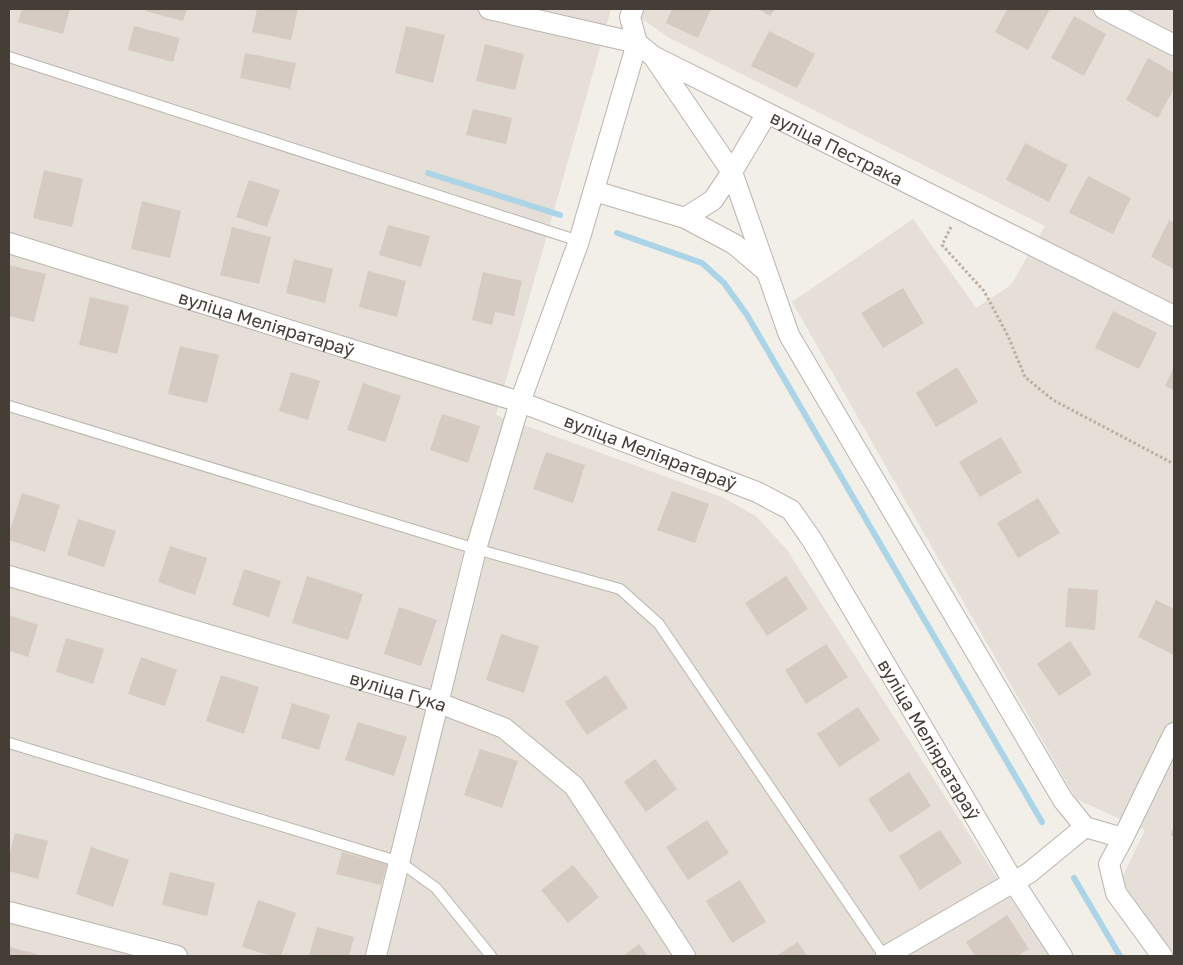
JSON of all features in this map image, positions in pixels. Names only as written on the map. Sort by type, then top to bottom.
[{"type":"street","name":"вуліца Пестрака","points":[[489,9],[637,43],[653,56],[1174,316]]},
{"type":"street","points":[[376,956],[476,549],[520,402],[579,241],[637,43],[630,16],[633,9]]},
{"type":"street","points":[[1104,9],[1174,44]]},
{"type":"street","points":[[653,56],[732,172],[789,335],[1063,800],[1085,827],[1123,838]]},
{"type":"street","points":[[685,218],[713,200],[767,113]]},
{"type":"street","points":[[594,191],[685,218],[734,244],[768,272]]},
{"type":"street","name":"вуліца Меліяратараў","points":[[9,243],[520,402],[757,492],[791,510],[812,540],[1013,881],[1062,956]]},
{"type":"street","name":"вуліца Гука","points":[[9,576],[439,703],[504,728],[574,786],[685,956]]},
{"type":"street","points":[[1162,956],[1116,893],[1109,864],[1174,733]]},
{"type":"street","points":[[885,956],[1029,873],[1085,827]]},
{"type":"street","points":[[9,912],[177,956]]},
{"type":"lane","points":[[9,57],[579,241]]},
{"type":"lane","points":[[9,406],[476,549],[620,589],[658,624],[885,956]]},
{"type":"lane","points":[[9,743],[400,862],[436,888],[490,956]]},
{"type":"path","points":[[960,209],[942,245],[984,291],[1008,336],[1025,377],[1053,400],[1174,464]]},
{"type":"shaded area","points":[[9,9],[611,9],[496,415],[722,497],[757,517],[787,550],[1010,898],[1050,956],[9,956]]},
{"type":"shaded area","points":[[628,9],[1174,9],[1174,956],[1131,897],[1122,878],[1145,830],[1076,799],[792,302],[913,219],[976,308],[1011,285],[1045,226],[668,37]]},
{"type":"building","points":[[22,9],[70,9],[63,34],[18,22]]},
{"type":"building","points":[[146,9],[187,9],[183,21],[145,11]]},
{"type":"building","points":[[257,9],[298,9],[291,40],[252,32]]},
{"type":"building","points":[[672,9],[711,9],[698,38],[666,23]]},
{"type":"building","points":[[758,9],[775,9],[770,16]]},
{"type":"building","points":[[1007,9],[1050,9],[1028,50],[995,32]]},
{"type":"building","points":[[1074,16],[1106,34],[1084,76],[1051,58]]},
{"type":"building","points":[[134,26],[180,38],[173,62],[128,50]]},
{"type":"building","points":[[406,26],[445,35],[433,83],[395,73]]},
{"type":"building","points":[[769,31],[815,54],[797,88],[751,66]]},
{"type":"building","points":[[485,44],[524,54],[515,90],[476,81]]},
{"type":"building","points":[[245,53],[296,63],[290,89],[240,78]]},
{"type":"building","points":[[1148,58],[1174,73],[1174,88],[1158,118],[1126,100]]},
{"type":"building","points":[[473,109],[512,118],[506,144],[466,135]]},
{"type":"building","points":[[1025,143],[1068,165],[1049,202],[1006,180]]},
{"type":"building","points":[[44,170],[83,179],[72,227],[33,218]]},
{"type":"building","points":[[1088,176],[1131,198],[1113,234],[1069,213]]},
{"type":"building","points":[[249,180],[280,190],[267,227],[236,217]]},
{"type":"building","points":[[142,201],[181,211],[170,258],[131,249]]},
{"type":"building","points":[[1169,220],[1174,223],[1174,269],[1151,257]]},
{"type":"building","points":[[388,225],[430,236],[421,267],[379,255]]},
{"type":"building","points":[[232,227],[271,237],[259,284],[220,275]]},
{"type":"building","points":[[294,259],[333,269],[325,303],[286,293]]},
{"type":"building","points":[[9,265],[46,274],[34,322],[9,316]]},
{"type":"building","points":[[368,271],[406,281],[397,317],[359,307]]},
{"type":"building","points":[[483,272],[522,281],[514,316],[495,312],[492,325],[472,320]]},
{"type":"building","points":[[903,288],[924,323],[883,348],[861,313]]},
{"type":"building","points":[[90,297],[129,306],[117,354],[79,345]]},
{"type":"building","points":[[1113,311],[1157,333],[1139,369],[1095,348]]},
{"type":"building","points":[[180,346],[219,355],[207,403],[168,394]]},
{"type":"building","points":[[957,367],[978,402],[936,427],[916,393]]},
{"type":"building","points":[[1174,367],[1174,390],[1165,386]]},
{"type":"building","points":[[291,372],[320,381],[308,420],[279,411]]},
{"type":"building","points":[[363,383],[401,396],[385,442],[347,430]]},
{"type":"building","points":[[442,414],[480,426],[468,463],[430,450]]},
{"type":"building","points":[[1001,437],[1022,472],[980,497],[959,462]]},
{"type":"building","points":[[546,452],[585,465],[573,503],[533,489]]},
{"type":"building","points":[[672,491],[709,504],[695,543],[657,530]]},
{"type":"building","points":[[22,493],[60,505],[45,552],[9,540],[9,533]]},
{"type":"building","points":[[1038,498],[1060,533],[1018,558],[997,523]]},
{"type":"building","points":[[78,519],[116,531],[104,567],[67,555]]},
{"type":"building","points":[[170,546],[207,558],[195,595],[158,582]]},
{"type":"building","points":[[244,569],[281,581],[269,617],[232,605]]},
{"type":"building","points":[[307,576],[363,594],[348,640],[292,623]]},
{"type":"building","points":[[786,576],[808,609],[767,636],[745,603]]},
{"type":"building","points":[[1068,588],[1098,590],[1095,630],[1065,627]]},
{"type":"building","points":[[1156,600],[1174,609],[1174,655],[1138,637]]},
{"type":"building","points":[[399,607],[437,620],[421,666],[384,654]]},
{"type":"building","points":[[9,615],[38,625],[28,657],[9,651]]},
{"type":"building","points":[[501,634],[539,646],[524,693],[486,680]]},
{"type":"building","points":[[66,638],[104,649],[93,684],[56,672]]},
{"type":"building","points":[[1070,641],[1092,674],[1059,696],[1037,664]]},
{"type":"building","points":[[826,644],[848,677],[806,704],[785,670]]},
{"type":"building","points":[[141,657],[177,670],[165,706],[128,694]]},
{"type":"building","points":[[221,675],[259,687],[244,734],[206,721]]},
{"type":"building","points":[[606,675],[628,708],[587,735],[565,702]]},
{"type":"building","points":[[292,703],[330,715],[319,750],[281,738]]},
{"type":"building","points":[[858,707],[880,740],[839,767],[817,734]]},
{"type":"building","points":[[358,722],[407,737],[394,776],[345,760]]},
{"type":"building","points":[[480,749],[518,761],[502,808],[464,795]]},
{"type":"building","points":[[655,759],[677,789],[646,812],[624,782]]},
{"type":"building","points":[[909,772],[931,806],[890,833],[868,799]]},
{"type":"building","points":[[707,820],[729,853],[688,880],[666,847]]},
{"type":"building","points":[[1174,826],[1174,837],[1170,835]]},
{"type":"building","points":[[940,830],[962,863],[920,890],[899,856]]},
{"type":"building","points":[[15,833],[48,841],[38,879],[9,871],[9,857]]},
{"type":"building","points":[[91,847],[129,860],[113,907],[76,894]]},
{"type":"building","points":[[342,852],[387,864],[381,885],[336,874]]},
{"type":"building","points":[[573,865],[599,897],[568,923],[541,890]]},
{"type":"building","points":[[170,872],[215,883],[207,916],[162,905]]},
{"type":"building","points":[[740,880],[766,922],[732,943],[706,901]]},
{"type":"building","points":[[258,900],[296,913],[281,956],[271,956],[242,947]]},
{"type":"building","points":[[1007,915],[1029,949],[1017,956],[975,956],[966,942]]},
{"type":"building","points":[[317,927],[354,937],[349,956],[309,956]]},
{"type":"building","points":[[798,942],[807,956],[776,956]]},
{"type":"building","points":[[639,944],[648,956],[623,956]]},
{"type":"building","points":[[9,947],[37,954],[36,956],[9,956]]},
{"type":"waterway","points":[[428,173],[560,215]]},
{"type":"waterway","points":[[617,233],[702,263],[724,283],[747,315],[1042,822]]},
{"type":"waterway","points":[[1074,878],[1120,956]]}]
